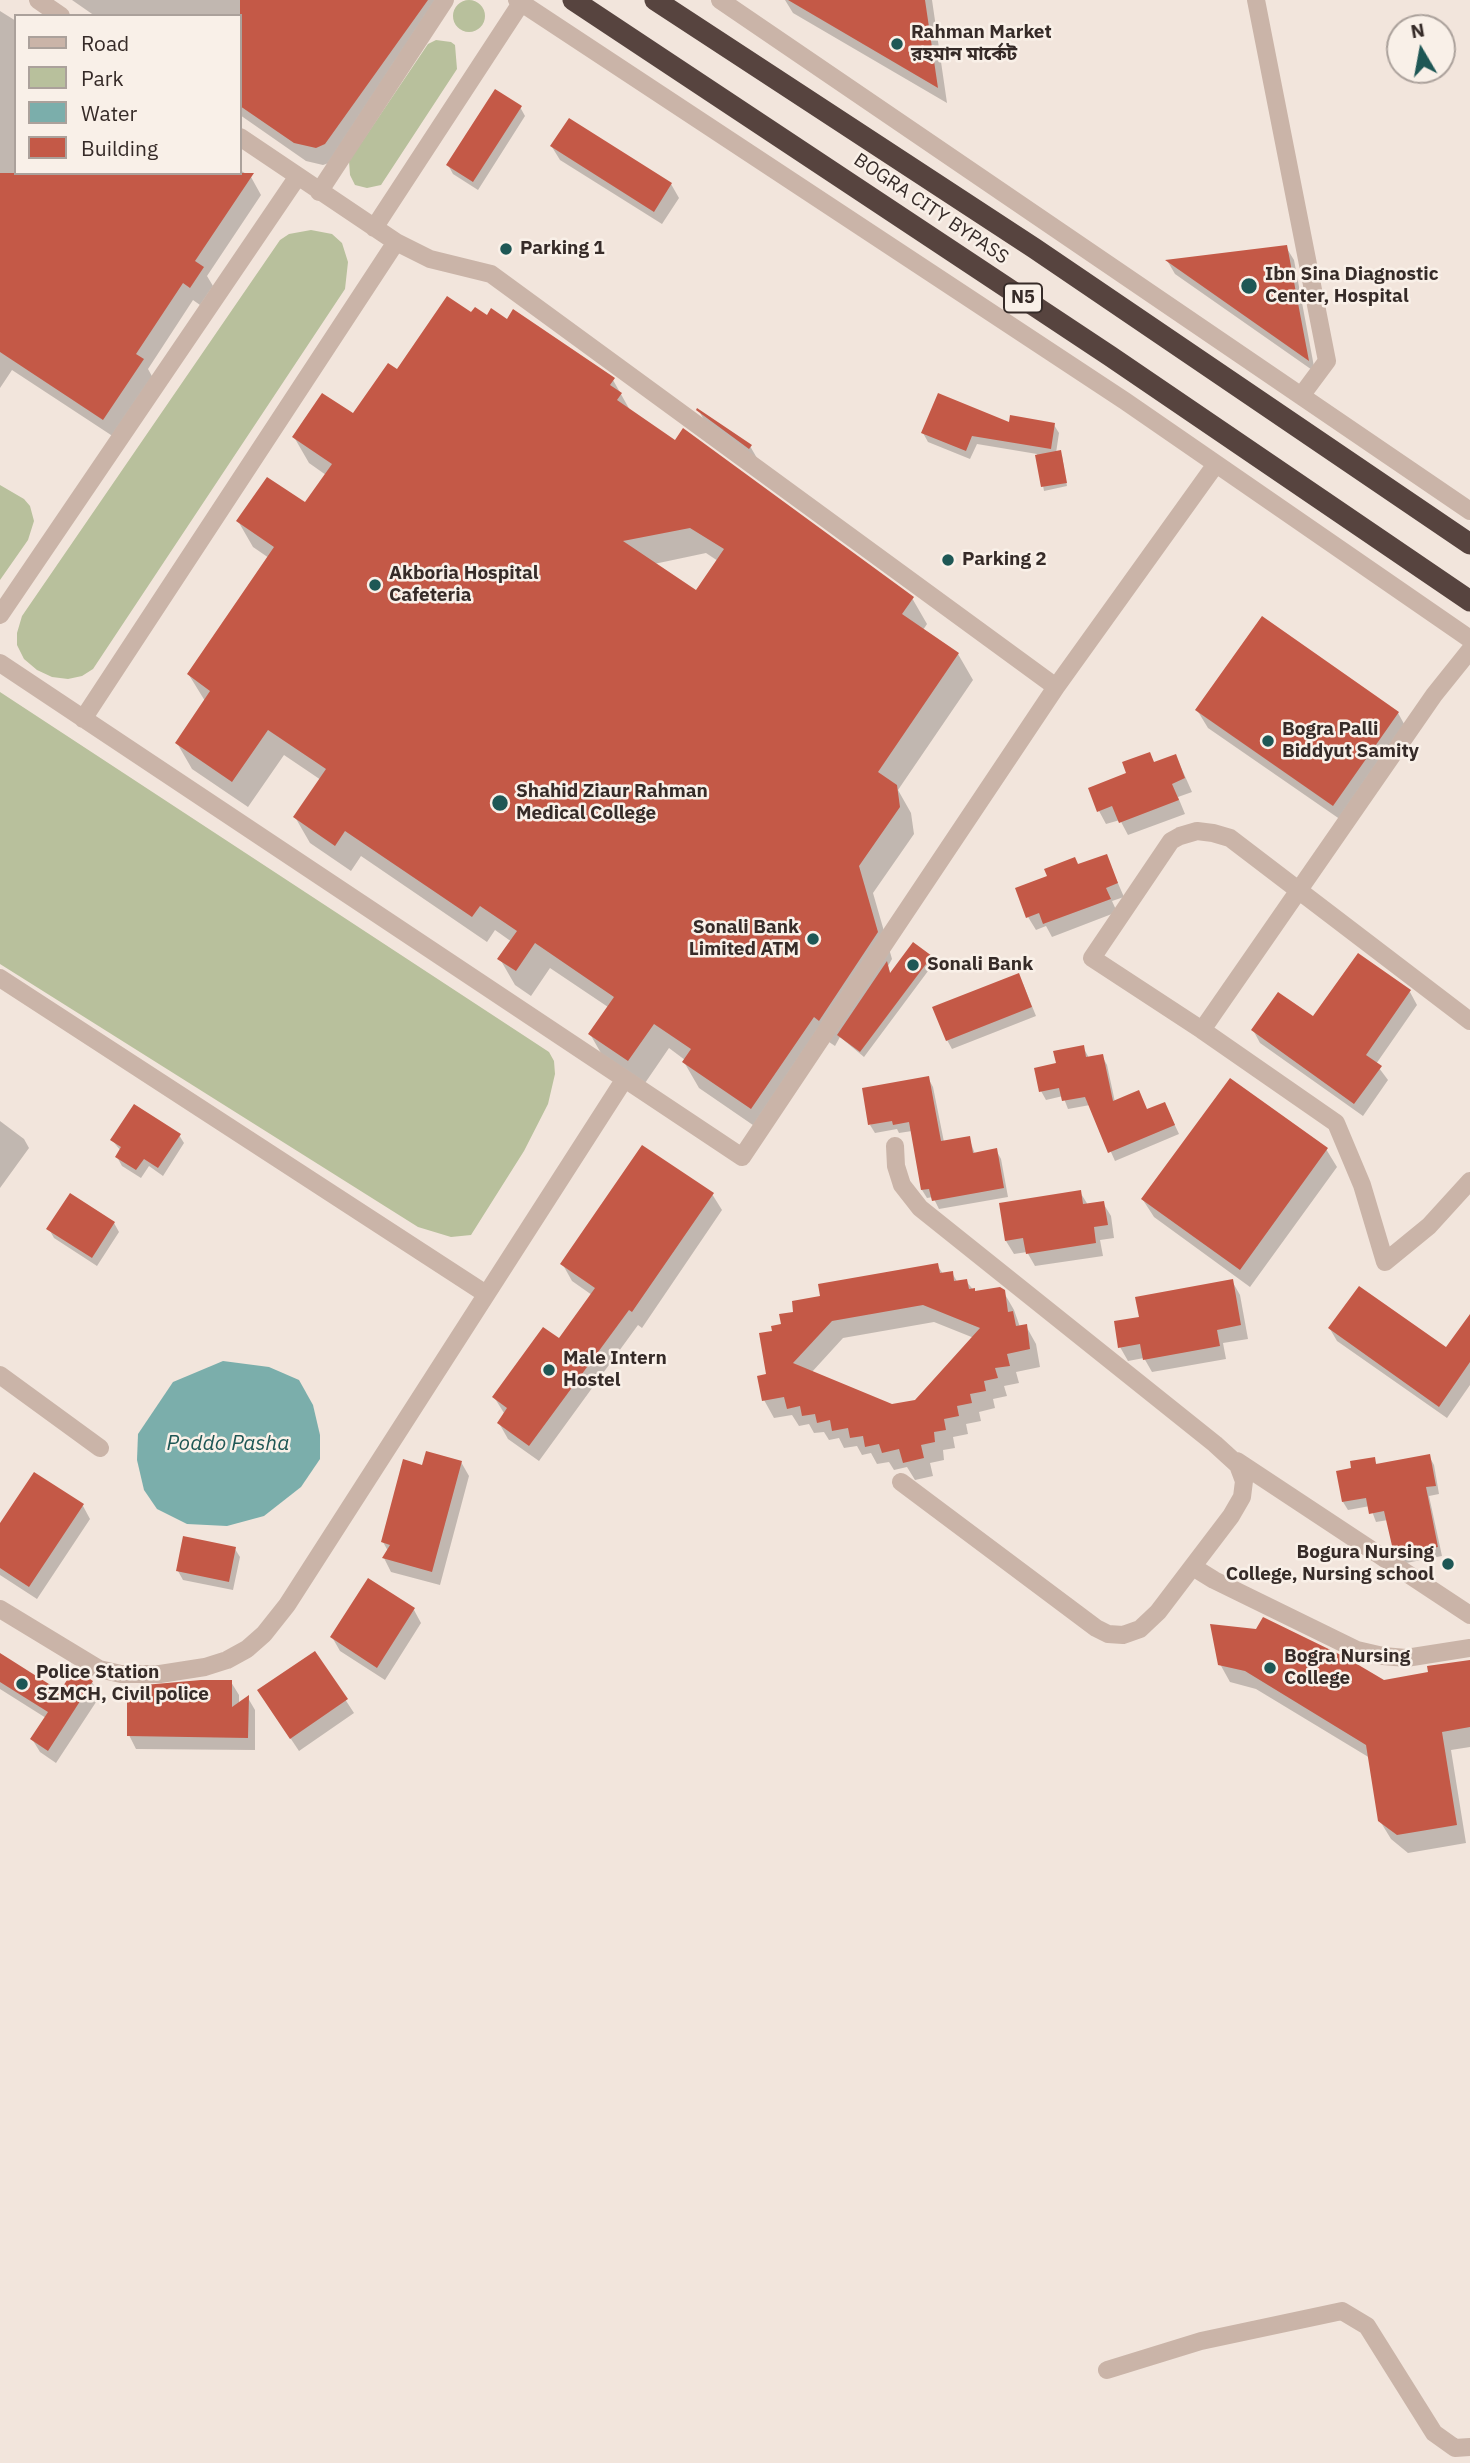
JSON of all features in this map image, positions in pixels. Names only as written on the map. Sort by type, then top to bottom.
[{"type":"highway","name":"BOGRA CITY BYPASS","points":[[573,0],[1110,356],[1470,601]]},
{"type":"highway","name":"BOGRA CITY BYPASS","points":[[655,0],[1034,248],[1470,544]]},
{"type":"street","points":[[38,0],[58,14]]},
{"type":"street","points":[[319,192],[445,0]]},
{"type":"street","points":[[720,0],[1470,511]]},
{"type":"street","points":[[1256,0],[1326,361],[1301,396]]},
{"type":"street","points":[[374,228],[521,1],[1125,401],[1470,639]]},
{"type":"street","points":[[242,138],[396,242],[430,259],[492,274],[1056,687]]},
{"type":"street","points":[[0,615],[298,176]]},
{"type":"street","points":[[83,719],[396,242]]},
{"type":"street","points":[[0,663],[742,1157],[1056,687],[1216,464]]},
{"type":"street","points":[[1202,1030],[1434,695],[1470,650]]},
{"type":"street","points":[[1470,1021],[1230,838],[1213,833],[1197,831],[1180,835],[1171,841],[1092,958],[1336,1123],[1362,1185],[1385,1262],[1430,1226],[1470,1181]]},
{"type":"street","points":[[0,978],[486,1294]]},
{"type":"street","points":[[0,1609],[99,1669],[121,1674],[160,1674],[194,1670],[227,1660],[247,1649],[264,1634],[287,1605],[624,1080]]},
{"type":"street","points":[[895,1146],[896,1166],[902,1185],[920,1208],[1231,1457],[1470,1615]]},
{"type":"street","points":[[0,1375],[100,1448]]},
{"type":"street","points":[[901,1482],[1095,1628],[1108,1634],[1131,1633],[1149,1623],[1231,1516],[1242,1497],[1242,1473],[1231,1457]]},
{"type":"street","points":[[1193,1567],[1214,1580],[1357,1650],[1383,1656],[1416,1658],[1470,1648]]},
{"type":"street","points":[[1107,2371],[1201,2341],[1342,2311],[1367,2326],[1434,2433],[1455,2448],[1470,2447]]},
{"type":"green space","points":[[469,0],[480,5],[485,16],[480,27],[469,32],[458,27],[453,16],[458,5]]},
{"type":"green space","points":[[436,40],[455,45],[457,69],[381,185],[367,188],[355,185],[350,175],[349,161],[428,44]]},
{"type":"green space","points":[[311,230],[332,234],[342,243],[348,262],[345,289],[93,669],[82,676],[68,679],[52,677],[37,670],[24,659],[17,645],[22,616],[280,240],[289,234]]},
{"type":"green space","points":[[0,485],[24,499],[30,506],[34,521],[28,540],[0,580]]},
{"type":"green space","points":[[0,692],[549,1052],[554,1061],[555,1074],[548,1104],[524,1151],[471,1235],[451,1237],[418,1227],[0,964]]},
{"type":"water","name":"Poddo Pasha","points":[[223,1361],[269,1367],[299,1380],[313,1405],[320,1435],[320,1459],[301,1487],[264,1516],[227,1526],[187,1524],[157,1509],[144,1490],[137,1460],[138,1434],[173,1382]]},
{"type":"building","points":[[240,0],[428,0],[325,144],[316,148],[294,143],[242,107]]},
{"type":"building","name":"Rahman Market রহমান মার্কেট","points":[[788,0],[925,0],[938,88]]},
{"type":"building","points":[[495,89],[522,106],[473,182],[446,165]]},
{"type":"building","points":[[569,118],[672,183],[654,212],[550,146]]},
{"type":"building","points":[[0,173],[254,173],[195,261],[204,267],[190,288],[183,283],[136,354],[144,359],[103,420],[0,352]]},
{"type":"building","points":[[1287,245],[1309,361],[1165,260]]},
{"type":"building","points":[[447,296],[471,312],[475,307],[487,315],[491,308],[507,319],[513,309],[615,378],[610,385],[622,393],[617,400],[675,440],[683,428],[914,597],[902,614],[959,653],[878,772],[897,785],[900,807],[859,866],[878,932],[819,1021],[814,1017],[751,1109],[682,1062],[691,1049],[654,1024],[628,1061],[588,1034],[614,997],[535,943],[516,971],[497,959],[517,931],[480,906],[472,917],[345,831],[335,846],[293,817],[326,769],[268,730],[232,782],[175,743],[210,691],[187,674],[274,547],[236,521],[267,477],[305,502],[332,464],[292,437],[322,393],[353,413],[388,363],[397,369]],"holes":[[[690,528],[724,549],[696,590],[623,541]]]},
{"type":"building","points":[[938,393],[1009,422],[1010,415],[1055,423],[1051,449],[972,436],[966,451],[921,433]]},
{"type":"building","points":[[697,408],[752,445],[749,449],[696,410]]},
{"type":"building","points":[[1061,450],[1067,483],[1041,487],[1035,455]]},
{"type":"building","points":[[1262,616],[1399,712],[1333,806],[1195,710]]},
{"type":"building","points":[[1150,752],[1154,762],[1176,754],[1185,778],[1172,784],[1179,800],[1119,823],[1112,806],[1097,812],[1088,788],[1126,773],[1122,762]]},
{"type":"building","points":[[1107,854],[1118,883],[1106,888],[1111,899],[1043,924],[1039,913],[1026,918],[1015,888],[1047,876],[1044,869],[1075,857],[1078,864]]},
{"type":"building","points":[[913,942],[932,956],[860,1052],[837,1035],[887,961],[890,973]]},
{"type":"building","points":[[1358,953],[1411,990],[1366,1055],[1382,1066],[1354,1104],[1251,1030],[1278,992],[1313,1016]]},
{"type":"building","points":[[1019,973],[1032,1007],[946,1041],[932,1007]]},
{"type":"building","points":[[1084,1045],[1086,1057],[1103,1054],[1113,1101],[1139,1090],[1147,1109],[1165,1102],[1175,1125],[1108,1153],[1085,1097],[1062,1101],[1059,1088],[1039,1092],[1034,1068],[1056,1063],[1053,1051]]},
{"type":"building","points":[[929,1076],[941,1141],[970,1136],[973,1153],[997,1148],[1004,1188],[932,1201],[929,1189],[921,1190],[909,1122],[893,1125],[892,1121],[868,1125],[862,1088]]},
{"type":"building","points":[[1230,1078],[1328,1148],[1240,1270],[1141,1199]]},
{"type":"building","points":[[134,1104],[181,1134],[158,1168],[144,1159],[136,1170],[115,1157],[121,1147],[110,1140]]},
{"type":"building","points":[[642,1145],[714,1193],[632,1312],[629,1310],[529,1446],[497,1423],[507,1408],[492,1397],[543,1327],[559,1338],[595,1288],[560,1264]]},
{"type":"building","points":[[1081,1190],[1083,1204],[1104,1201],[1108,1225],[1094,1227],[1096,1243],[1026,1254],[1023,1238],[1005,1241],[999,1203]]},
{"type":"building","points":[[70,1193],[115,1222],[92,1258],[46,1229]]},
{"type":"building","points":[[938,1263],[940,1273],[953,1271],[954,1281],[967,1279],[969,1289],[975,1288],[975,1291],[1000,1287],[1005,1290],[1008,1312],[1013,1311],[1016,1326],[1027,1324],[1030,1349],[1007,1354],[1010,1366],[995,1368],[998,1378],[984,1381],[986,1391],[970,1394],[972,1403],[957,1406],[959,1416],[944,1419],[946,1430],[934,1432],[935,1442],[921,1445],[924,1458],[903,1463],[899,1449],[882,1453],[879,1444],[865,1447],[863,1436],[850,1438],[848,1428],[832,1431],[830,1420],[817,1423],[815,1414],[802,1416],[800,1406],[787,1409],[784,1397],[762,1401],[757,1376],[766,1374],[759,1333],[772,1331],[771,1326],[781,1324],[779,1314],[793,1312],[792,1301],[820,1296],[818,1284]],"holes":[[[923,1305],[980,1328],[915,1400],[892,1404],[793,1363],[832,1321]]]},
{"type":"building","points":[[1233,1279],[1241,1325],[1217,1330],[1220,1346],[1143,1360],[1140,1344],[1118,1348],[1114,1321],[1139,1317],[1135,1297]]},
{"type":"building","points":[[1359,1286],[1446,1347],[1470,1314],[1470,1362],[1439,1407],[1328,1328]]},
{"type":"building","points":[[426,1451],[462,1461],[432,1572],[382,1558],[390,1545],[381,1542],[403,1459],[422,1465]]},
{"type":"building","points":[[1430,1454],[1436,1486],[1426,1487],[1438,1547],[1400,1555],[1393,1550],[1384,1511],[1369,1514],[1366,1498],[1342,1502],[1336,1471],[1351,1468],[1350,1461],[1375,1457],[1376,1464]]},
{"type":"building","points":[[34,1472],[84,1504],[29,1587],[0,1568],[0,1523]]},
{"type":"building","points":[[183,1536],[236,1547],[229,1582],[176,1571]]},
{"type":"building","points":[[368,1578],[415,1608],[377,1668],[330,1637]]},
{"type":"building","points":[[1263,1617],[1345,1657],[1384,1680],[1428,1672],[1427,1666],[1470,1660],[1470,1727],[1442,1732],[1457,1825],[1397,1835],[1378,1821],[1366,1745],[1245,1671],[1218,1665],[1210,1624],[1256,1629]]},
{"type":"building","points":[[315,1651],[348,1699],[290,1739],[257,1690]]},
{"type":"building","points":[[0,1653],[60,1691],[74,1669],[93,1681],[48,1751],[30,1739],[48,1712],[0,1682]]},
{"type":"building","points":[[232,1680],[232,1707],[249,1695],[248,1738],[127,1736],[127,1697],[144,1697],[144,1685]]},
{"type":"place","name":"Rahman Market রহমান মার্কেট","points":[[897,44]]},
{"type":"place","name":"Parking 1","points":[[506,249]]},
{"type":"place","name":"Ibn Sina Diagnostic Center, Hospital","points":[[1249,286]]},
{"type":"place","name":"Parking 2","points":[[948,560]]},
{"type":"place","name":"Akboria Hospital Cafeteria","points":[[375,585]]},
{"type":"place","name":"Bogra Palli Biddyut Samity","points":[[1268,741]]},
{"type":"place","name":"Shahid Ziaur Rahman Medical College","points":[[500,803]]},
{"type":"place","name":"Sonali Bank Limited ATM","points":[[813,939]]},
{"type":"place","name":"Sonali Bank","points":[[913,965]]},
{"type":"place","name":"Male Intern Hostel","points":[[549,1370]]},
{"type":"place","name":"Bogura Nursing College, Nursing school","points":[[1448,1564]]},
{"type":"place","name":"Bogra Nursing College","points":[[1270,1668]]},
{"type":"place","name":"Police Station SZMCH, Civil police","points":[[22,1684]]}]
